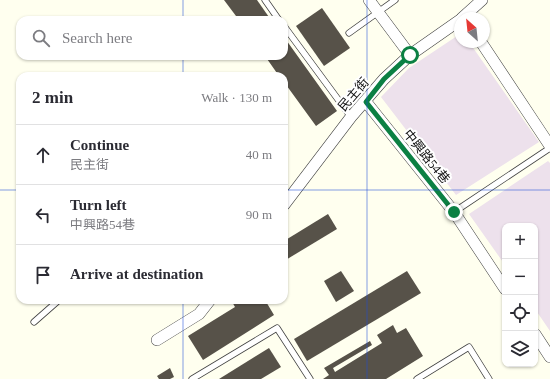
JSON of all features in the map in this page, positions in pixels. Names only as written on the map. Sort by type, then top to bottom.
[{"type":"street","points":[[369,0],[410,55]]},
{"type":"street","name":"民主街","points":[[469,12],[482,0]]},
{"type":"street","name":"民主街","points":[[288,200],[351,117],[366,102],[384,79],[410,55],[454,24]]},
{"type":"street","points":[[484,48],[550,147]]},
{"type":"street","name":"中興路54巷","points":[[366,102],[454,212],[502,284]]},
{"type":"street","points":[[157,340],[199,314],[207,304]]},
{"type":"street","points":[[538,339],[550,357]]},
{"type":"lane","points":[[265,0],[276,16]]},
{"type":"lane","points":[[349,34],[395,0]]},
{"type":"lane","points":[[288,31],[351,117]]},
{"type":"lane","points":[[454,212],[550,147]]},
{"type":"lane","points":[[34,322],[54,304]]},
{"type":"lane","points":[[192,379],[277,328],[310,379]]},
{"type":"lane","points":[[417,379],[469,346],[489,379]]},
{"type":"shaded area","points":[[454,38],[454,48],[473,48],[539,142],[456,195],[381,97],[409,68]]},
{"type":"shaded area","points":[[548,161],[550,163],[550,331],[538,313],[538,223],[502,223],[502,261],[469,214]]},
{"type":"building","points":[[224,0],[257,0],[268,16],[236,16]]},
{"type":"building","points":[[322,8],[350,48],[324,66],[296,26]]},
{"type":"building","points":[[288,43],[337,111],[316,126],[288,88],[288,72],[276,72],[268,60],[288,60]]},
{"type":"building","points":[[328,214],[337,229],[288,259],[288,239]]},
{"type":"building","points":[[341,271],[354,291],[336,302],[324,281]]},
{"type":"building","points":[[407,271],[421,293],[307,361],[294,339]]},
{"type":"building","points":[[233,304],[267,304],[274,315],[203,360],[188,336],[235,307]]},
{"type":"building","points":[[393,325],[397,333],[406,328],[423,356],[386,379],[323,379],[329,375],[324,368],[370,341],[372,345],[333,368],[335,372],[382,343],[377,335]]},
{"type":"building","points":[[269,348],[281,367],[261,379],[219,379]]},
{"type":"building","points":[[170,368],[174,377],[170,379],[159,379],[157,376]]},
{"type":"route","points":[[410,55],[384,79],[366,102],[454,212]]}]
